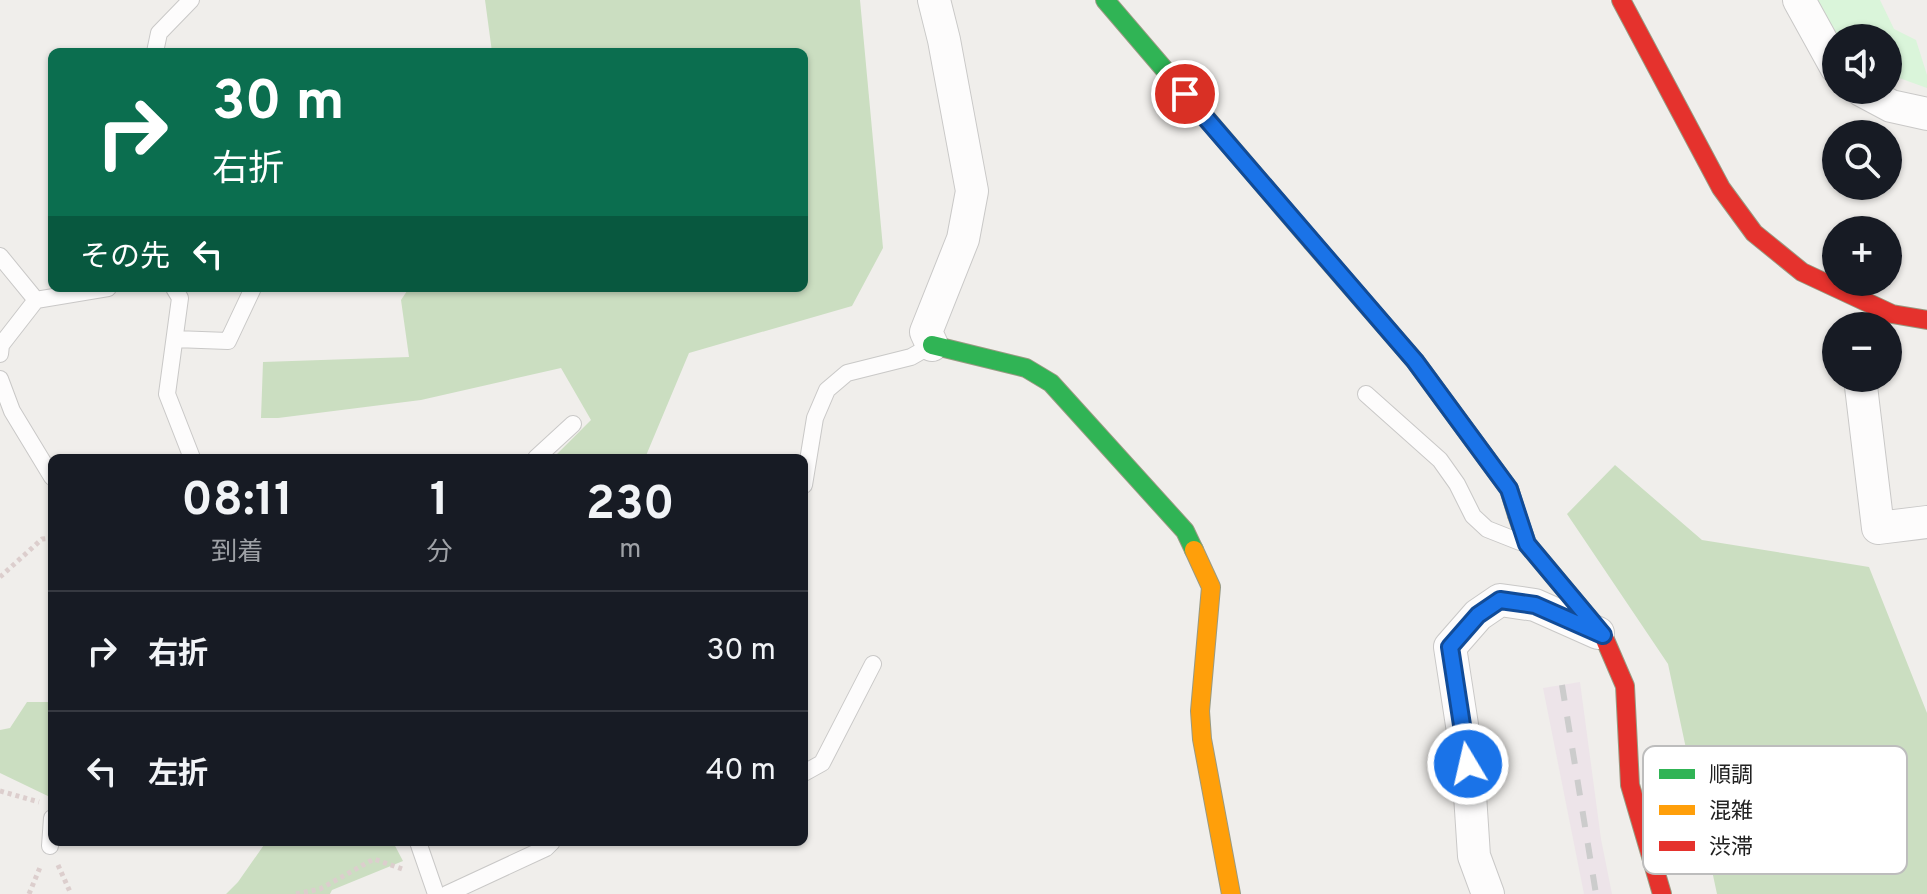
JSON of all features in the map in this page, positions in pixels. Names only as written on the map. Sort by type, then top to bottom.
[{"type":"street","points":[[934,0],[972,191],[963,239],[926,332],[932,345],[1026,368],[1051,383],[1185,531],[1211,587],[1200,711],[1202,739],[1231,894]]},
{"type":"street","points":[[1105,0],[1415,361],[1509,489],[1527,544],[1603,635],[1625,686],[1630,785],[1643,829]]},
{"type":"street","points":[[1621,0],[1721,188],[1754,233],[1802,272],[1874,312]]},
{"type":"street","points":[[1799,0],[1822,42]]},
{"type":"street","points":[[1887,104],[1927,114]]},
{"type":"street","points":[[1902,320],[1927,320]]},
{"type":"street","points":[[1862,392],[1878,528],[1927,522]]},
{"type":"street","points":[[1488,894],[1474,856],[1468,764],[1450,647],[1478,615],[1500,600],[1535,605],[1603,635]]},
{"type":"street","points":[[1656,874],[1662,894]]},
{"type":"lane","points":[[156,48],[159,33],[191,0]]},
{"type":"lane","points":[[0,256],[36,300]]},
{"type":"lane","points":[[0,354],[1,345],[36,300],[84,292]]},
{"type":"lane","points":[[176,292],[180,298],[167,394],[190,454]]},
{"type":"lane","points":[[175,339],[228,341],[251,292]]},
{"type":"lane","points":[[808,461],[815,418],[827,390],[847,373],[911,357],[932,345]]},
{"type":"lane","points":[[0,379],[12,411],[48,470]]},
{"type":"lane","points":[[1366,394],[1440,460],[1457,484],[1473,516],[1487,529],[1527,544]]},
{"type":"lane","points":[[540,454],[573,424]]},
{"type":"lane","points":[[808,771],[822,763],[873,664]]},
{"type":"lane","points":[[419,846],[436,894]]},
{"type":"lane","points":[[447,894],[548,846]]},
{"type":"path","points":[[0,577],[42,539],[48,538]]},
{"type":"path","points":[[0,791],[48,804]]},
{"type":"path","points":[[29,894],[50,846]]},
{"type":"path","points":[[50,846],[71,894]]},
{"type":"path","points":[[296,894],[320,889],[374,859],[411,873]]},
{"type":"shaded area","points":[[1580,682],[1601,839],[1612,894],[1584,894],[1543,688]]},
{"type":"green space","points":[[485,0],[860,0],[883,248],[852,306],[689,353],[647,454],[557,454],[591,420],[561,368],[421,400],[261,418],[263,362],[409,357],[401,300],[406,292],[808,292],[808,48],[491,48]]},
{"type":"green space","points":[[1812,0],[1880,0],[1892,24],[1828,24]]},
{"type":"green space","points":[[1902,33],[1916,40],[1927,75],[1927,88],[1902,79]]},
{"type":"green space","points":[[1615,465],[1702,540],[1869,567],[1927,713],[1927,894],[1717,894],[1713,874],[1907,874],[1907,746],[1685,746],[1668,664],[1567,514]]},
{"type":"green space","points":[[27,702],[48,702],[48,796],[0,773],[0,730],[10,728]]},
{"type":"green space","points":[[263,846],[395,846],[403,861],[332,890],[330,894],[226,894]]},
{"type":"railway","points":[[1562,685],[1596,894]]},
{"type":"traffic: fast","points":[[1105,0],[1312,242]]},
{"type":"traffic: fast","points":[[932,345],[1026,368],[1051,383],[1185,531],[1194,550]]},
{"type":"traffic: slow","points":[[1312,242],[1415,361],[1509,489],[1517,515]]},
{"type":"traffic: slow","points":[[1194,550],[1211,587],[1200,711],[1202,739],[1231,894]]},
{"type":"traffic: jam","points":[[1621,0],[1721,188],[1754,233],[1802,272],[1892,314],[1927,320]]},
{"type":"traffic: jam","points":[[1517,515],[1527,544],[1603,635],[1625,686],[1630,785],[1643,829]]},
{"type":"traffic: jam","points":[[1656,874],[1662,894]]},
{"type":"route","points":[[1185,94],[1415,361],[1509,489],[1527,544],[1603,635],[1535,605],[1500,600],[1478,615],[1450,647],[1468,764]]}]
